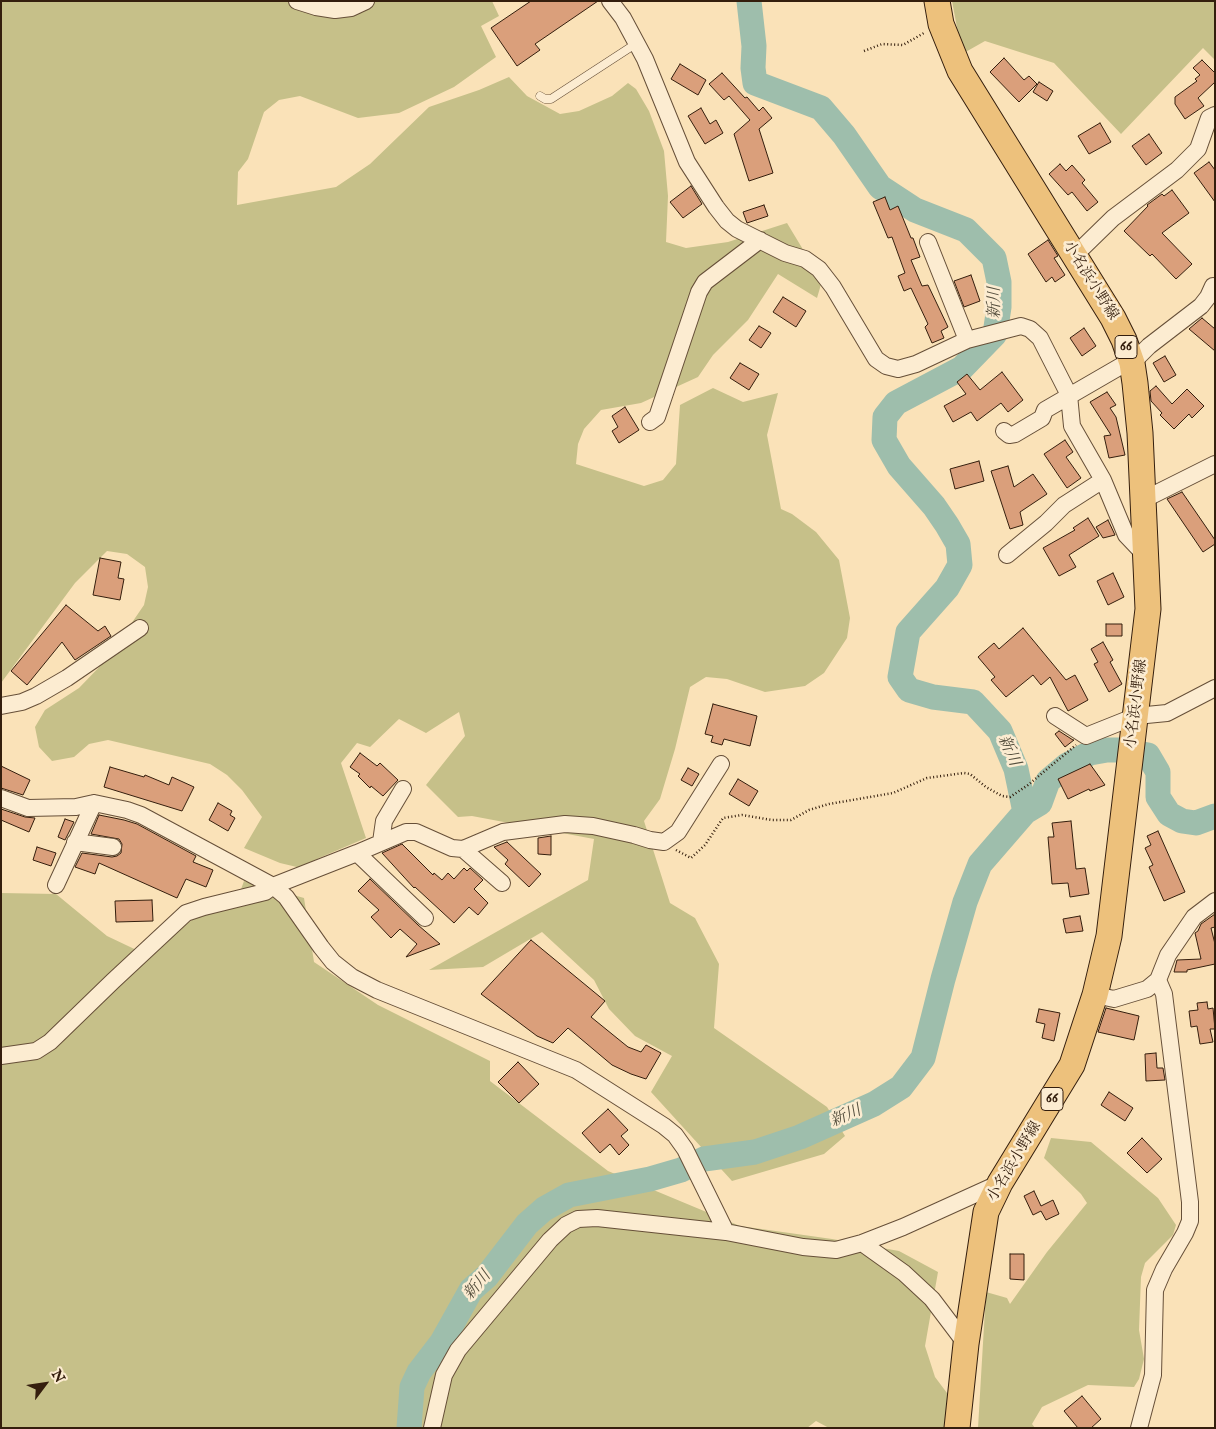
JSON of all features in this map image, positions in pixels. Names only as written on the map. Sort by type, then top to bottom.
[{"type":"main road","name":"小名浜小野線","points":[[939,13],[960,71],[1113,318],[1124,340],[1132,363],[1140,433],[1148,609],[1109,936],[1095,995],[1072,1065],[1000,1183],[986,1212],[966,1344],[957,1428]]},
{"type":"street","points":[[296,1],[334,10],[351,8],[366,1]]},
{"type":"street","points":[[610,1],[623,18],[637,42],[687,162],[716,207],[737,229],[785,253],[805,259],[819,269],[834,287],[876,359],[886,366],[898,368],[916,364],[971,338],[1021,326],[1030,329],[1040,338],[1069,395],[1072,426],[1103,480],[1126,535],[1146,556]]},
{"type":"street","points":[[1074,256],[1112,218],[1176,170],[1198,149],[1209,118],[1215,115]]},
{"type":"street","points":[[650,422],[657,417],[699,292],[706,282],[760,240]]},
{"type":"street","points":[[928,242],[971,338]]},
{"type":"street","points":[[1004,431],[1009,435],[1015,434],[1042,418],[1045,410],[1069,395],[1121,366],[1132,363],[1149,346],[1201,306],[1213,286]]},
{"type":"street","points":[[1143,500],[1215,464]]},
{"type":"street","points":[[1007,555],[1046,523],[1064,505],[1103,480]]},
{"type":"street","points":[[1,706],[22,702],[36,696],[67,678],[140,628]]},
{"type":"street","points":[[1055,716],[1086,736],[1136,716],[1167,713],[1215,688]]},
{"type":"street","points":[[1,1056],[36,1051],[50,1042],[186,913],[265,892],[273,886],[358,854],[406,832],[416,832],[452,848],[463,849],[503,832],[565,824],[592,826],[664,842],[678,832],[721,764]]},
{"type":"street","points":[[381,842],[384,821],[403,789]]},
{"type":"street","points":[[1,798],[28,808],[76,807],[94,803],[127,810],[141,815],[273,886],[286,897],[333,962],[352,977],[377,990],[576,1070],[664,1126],[675,1135],[688,1157],[726,1232]]},
{"type":"street","points":[[56,885],[94,803]]},
{"type":"street","points":[[75,842],[113,847]]},
{"type":"street","points":[[463,849],[502,883]]},
{"type":"street","points":[[358,854],[425,918]]},
{"type":"street","points":[[1095,995],[1114,999],[1148,989],[1158,980],[1168,955],[1180,934],[1194,917],[1215,901]]},
{"type":"street","points":[[1139,1428],[1153,1375],[1156,1290],[1164,1269],[1190,1221],[1190,1202],[1164,994],[1158,980]]},
{"type":"street","points":[[432,1428],[444,1374],[458,1350],[550,1240],[566,1225],[578,1219],[597,1218],[726,1232],[803,1247],[836,1250],[862,1243],[903,1227],[1000,1183]]},
{"type":"street","points":[[862,1243],[904,1273],[932,1299],[966,1344]]},
{"type":"lane","points":[[540,96],[546,99],[551,98],[637,42]]},
{"type":"path","points":[[864,51],[882,44],[903,44],[939,13]]},
{"type":"path","points":[[664,842],[691,858],[705,845],[723,818],[742,815],[772,820],[791,820],[809,810],[822,806],[893,794],[927,778],[964,773],[970,774],[986,787],[1002,796],[1010,797],[1028,785],[1086,736]]},
{"type":"shaded area","points":[[1,1],[492,1],[499,16],[481,26],[496,57],[454,87],[399,113],[358,118],[300,96],[279,100],[264,112],[248,159],[238,172],[237,205],[336,187],[370,164],[429,107],[479,90],[509,77],[527,96],[560,114],[579,111],[612,96],[628,83],[636,89],[649,111],[664,151],[668,196],[666,242],[686,248],[728,242],[787,223],[822,281],[817,298],[778,274],[748,320],[713,355],[698,377],[641,403],[601,410],[584,429],[578,444],[576,464],[644,486],[663,480],[676,464],[680,405],[713,388],[743,402],[778,393],[767,435],[781,509],[792,514],[816,532],[839,560],[850,618],[847,638],[824,673],[805,686],[765,692],[727,679],[706,677],[690,687],[675,749],[660,799],[644,821],[670,903],[695,918],[719,964],[714,1028],[827,1107],[845,1136],[824,1154],[732,1181],[651,1092],[672,1056],[635,1036],[609,1009],[594,980],[542,932],[483,967],[429,970],[588,880],[594,839],[472,816],[458,817],[426,785],[465,736],[459,712],[426,733],[399,719],[370,747],[357,743],[341,763],[366,838],[319,858],[301,868],[280,863],[244,848],[262,817],[242,790],[227,775],[210,764],[108,740],[89,744],[74,757],[52,761],[39,747],[35,727],[45,710],[79,688],[107,659],[144,605],[148,587],[145,567],[127,554],[107,551],[75,583],[1,683]]},
{"type":"shaded area","points":[[952,1],[1215,1],[1215,60],[1203,48],[1121,134],[1054,63],[985,41],[962,54]]},
{"type":"shaded area","points":[[244,881],[304,898],[314,962],[378,1005],[490,1061],[490,1081],[608,1171],[740,1226],[899,1251],[938,1272],[925,1346],[935,1377],[950,1397],[947,1428],[829,1428],[816,1421],[807,1428],[1,1428],[1,893],[56,894],[107,936],[147,955],[201,913],[235,906]]},
{"type":"shaded area","points":[[1051,1138],[1091,1142],[1158,1198],[1176,1225],[1173,1235],[1145,1263],[1141,1277],[1139,1330],[1144,1359],[1139,1379],[1134,1387],[1088,1385],[1042,1407],[1032,1424],[1035,1428],[978,1428],[986,1292],[1007,1298],[1010,1304],[1047,1252],[1087,1203],[1081,1194],[1044,1158]]},
{"type":"building","points":[[531,1],[598,1],[535,44],[540,50],[517,66],[491,28]]},
{"type":"building","points":[[1004,58],[1024,80],[1029,76],[1037,84],[1019,102],[990,72]]},
{"type":"building","points":[[1202,60],[1215,73],[1215,82],[1198,98],[1204,106],[1185,119],[1175,104],[1175,97],[1197,81],[1195,79],[1200,75],[1193,68]]},
{"type":"building","points":[[680,64],[706,80],[698,95],[671,79]]},
{"type":"building","points":[[722,73],[759,111],[763,107],[772,118],[759,129],[773,173],[749,181],[734,134],[750,120],[729,96],[724,100],[709,84]]},
{"type":"building","points":[[1039,82],[1053,91],[1047,101],[1033,92]]},
{"type":"building","points":[[701,108],[710,124],[716,120],[723,133],[705,144],[688,116]]},
{"type":"building","points":[[1100,123],[1111,142],[1089,154],[1078,136]]},
{"type":"building","points":[[1149,134],[1162,153],[1146,165],[1132,146]]},
{"type":"building","points":[[1209,162],[1215,170],[1215,202],[1194,173]]},
{"type":"building","points":[[1060,164],[1066,171],[1072,165],[1085,180],[1082,183],[1098,202],[1087,211],[1072,192],[1068,195],[1049,174]]},
{"type":"building","points":[[691,186],[702,204],[683,218],[670,202]]},
{"type":"building","points":[[1172,190],[1189,213],[1162,233],[1192,264],[1176,279],[1152,254],[1150,256],[1124,231],[1147,205],[1162,194],[1164,196]]},
{"type":"building","points":[[885,197],[890,210],[898,206],[920,257],[911,260],[922,286],[928,285],[948,327],[941,331],[944,338],[932,343],[925,327],[928,324],[911,288],[904,291],[898,276],[905,273],[892,237],[888,238],[873,202]]},
{"type":"building","points":[[764,205],[768,216],[747,223],[743,212]]},
{"type":"building","points":[[1048,240],[1058,256],[1054,258],[1065,275],[1055,282],[1052,277],[1046,282],[1028,254]]},
{"type":"building","points":[[971,275],[980,301],[964,307],[954,281]]},
{"type":"building","points":[[783,297],[806,311],[796,327],[773,312]]},
{"type":"building","points":[[1202,318],[1215,329],[1215,351],[1189,329]]},
{"type":"building","points":[[759,326],[771,333],[761,348],[749,340]]},
{"type":"building","points":[[1084,328],[1096,346],[1082,356],[1070,338]]},
{"type":"building","points":[[1165,356],[1176,375],[1164,382],[1153,363]]},
{"type":"building","points":[[740,363],[759,374],[749,390],[730,378]]},
{"type":"building","points":[[1002,372],[1023,400],[1008,412],[1001,403],[977,421],[971,412],[953,422],[944,406],[966,394],[957,382],[967,374],[980,390]]},
{"type":"building","points":[[1156,386],[1172,404],[1187,389],[1204,406],[1192,418],[1189,414],[1174,429],[1160,415],[1162,413],[1151,401],[1150,391]]},
{"type":"building","points":[[1107,392],[1116,405],[1110,408],[1116,417],[1125,455],[1109,458],[1104,436],[1111,435],[1090,402]]},
{"type":"building","points":[[625,407],[639,430],[619,443],[612,431],[618,427],[612,416]]},
{"type":"building","points":[[1065,440],[1073,452],[1066,457],[1081,478],[1067,488],[1044,454]]},
{"type":"building","points":[[979,461],[984,481],[955,489],[950,469]]},
{"type":"building","points":[[1008,466],[1014,487],[1033,474],[1047,494],[1020,512],[1023,525],[1010,529],[991,471]]},
{"type":"building","points":[[1182,492],[1215,540],[1215,544],[1203,552],[1167,499]]},
{"type":"building","points":[[1088,518],[1099,536],[1069,555],[1076,567],[1059,576],[1043,548],[1075,530],[1073,528]]},
{"type":"building","points":[[1108,520],[1115,535],[1103,538],[1096,527]]},
{"type":"building","points":[[100,558],[121,562],[118,578],[124,579],[120,600],[93,595]]},
{"type":"building","points":[[1113,573],[1124,597],[1108,605],[1097,581]]},
{"type":"building","points":[[66,605],[98,631],[105,626],[111,636],[75,660],[62,642],[27,685],[11,671]]},
{"type":"building","points":[[1106,624],[1122,624],[1122,636],[1106,636]]},
{"type":"building","points":[[1023,628],[1066,680],[1075,675],[1088,700],[1068,711],[1050,677],[1041,685],[1033,675],[1006,697],[991,680],[995,677],[978,657],[994,643],[999,649]]},
{"type":"building","points":[[1103,642],[1113,660],[1110,662],[1122,684],[1109,692],[1094,664],[1098,662],[1091,649]]},
{"type":"building","points":[[713,704],[757,716],[750,746],[724,739],[722,745],[711,742],[713,736],[705,734]]},
{"type":"building","points":[[1059,731],[1074,740],[1065,747],[1055,734]]},
{"type":"building","points":[[360,753],[377,766],[380,763],[398,780],[383,796],[371,786],[370,788],[358,776],[360,774],[350,767]]},
{"type":"building","points":[[1090,764],[1105,785],[1090,791],[1089,789],[1068,799],[1058,779]]},
{"type":"building","points":[[1,766],[30,780],[23,795],[1,788]]},
{"type":"building","points":[[110,767],[144,777],[145,775],[169,785],[172,777],[194,787],[182,811],[104,787]]},
{"type":"building","points":[[688,768],[699,774],[692,786],[681,780]]},
{"type":"building","points":[[738,779],[758,791],[749,806],[729,794]]},
{"type":"building","points":[[218,803],[232,811],[230,815],[235,818],[228,831],[209,820]]},
{"type":"building","points":[[1,809],[25,817],[35,818],[29,832],[1,820]]},
{"type":"building","points":[[99,815],[137,824],[196,856],[193,862],[213,870],[206,887],[186,879],[177,898],[99,863],[95,874],[75,867],[82,853],[112,857],[121,853],[122,844],[119,839],[91,834]]},
{"type":"building","points":[[65,819],[74,822],[65,840],[58,837]]},
{"type":"building","points":[[1071,821],[1076,869],[1085,868],[1089,894],[1070,897],[1068,883],[1052,884],[1048,837],[1054,837],[1052,823]]},
{"type":"building","points":[[1158,831],[1185,892],[1164,901],[1149,867],[1153,865],[1145,848],[1151,845],[1147,836]]},
{"type":"building","points":[[551,836],[551,855],[538,854],[538,838]]},
{"type":"building","points":[[507,842],[541,874],[529,887],[505,864],[508,860],[494,847]]},
{"type":"building","points":[[402,844],[433,875],[434,873],[442,880],[448,873],[454,879],[464,868],[467,871],[470,868],[483,880],[474,889],[488,903],[478,915],[469,907],[454,923],[414,888],[382,853]]},
{"type":"building","points":[[37,847],[56,853],[51,866],[33,860]]},
{"type":"building","points":[[370,879],[440,944],[406,957],[417,944],[400,929],[391,938],[371,917],[379,910],[358,891]]},
{"type":"building","points":[[152,900],[153,921],[116,922],[115,901]]},
{"type":"building","points":[[1215,914],[1215,927],[1211,928],[1215,944],[1215,964],[1187,970],[1187,972],[1174,972],[1177,960],[1201,959],[1195,933],[1201,924]]},
{"type":"building","points":[[1080,916],[1083,931],[1066,933],[1063,919]]},
{"type":"building","points":[[531,940],[605,1001],[591,1017],[628,1047],[641,1052],[646,1045],[661,1053],[646,1079],[612,1065],[568,1028],[553,1043],[537,1036],[481,994]]},
{"type":"building","points":[[1207,1002],[1208,1009],[1213,1008],[1215,1029],[1210,1029],[1213,1042],[1200,1044],[1197,1026],[1191,1027],[1189,1011],[1198,1010],[1197,1003]]},
{"type":"building","points":[[1106,1008],[1139,1016],[1134,1040],[1098,1032]]},
{"type":"building","points":[[1039,1009],[1060,1013],[1054,1041],[1042,1038],[1045,1024],[1036,1022]]},
{"type":"building","points":[[1156,1053],[1157,1068],[1163,1068],[1165,1080],[1146,1081],[1145,1054]]},
{"type":"building","points":[[518,1062],[539,1084],[519,1103],[498,1082]]},
{"type":"building","points":[[1109,1092],[1133,1108],[1125,1121],[1101,1105]]},
{"type":"building","points":[[608,1109],[628,1130],[621,1136],[629,1145],[619,1155],[610,1144],[600,1153],[582,1133]]},
{"type":"building","points":[[1142,1138],[1162,1159],[1147,1173],[1127,1153]]},
{"type":"building","points":[[1034,1191],[1041,1206],[1053,1200],[1059,1214],[1046,1220],[1041,1211],[1033,1215],[1024,1196]]},
{"type":"building","points":[[1010,1254],[1024,1254],[1024,1280],[1010,1279]]},
{"type":"building","points":[[1082,1396],[1101,1419],[1091,1428],[1078,1428],[1064,1411]]},
{"type":"waterway","name":"新川","points":[[749,1],[754,46],[753,68],[755,83],[821,108],[844,135],[880,187],[915,210],[966,230],[994,258],[999,282],[999,307],[995,334],[962,368],[896,403],[885,417],[884,440],[899,466],[934,506],[947,525],[958,544],[960,565],[947,588],[908,632],[900,677],[909,690],[933,697],[973,702],[1000,731],[1016,769],[1025,812]]},
{"type":"waterway","name":"新川","points":[[409,1428],[412,1387],[419,1372],[442,1342],[471,1290],[487,1276],[527,1224],[544,1209],[569,1195],[650,1179],[681,1170],[704,1159],[755,1152],[800,1137],[874,1104],[901,1087],[923,1058],[965,902],[980,864],[1025,812],[1040,803],[1048,781],[1067,765],[1090,753],[1107,750],[1120,750],[1148,755],[1158,772],[1158,797],[1169,814],[1182,821],[1196,823],[1215,816]]}]
